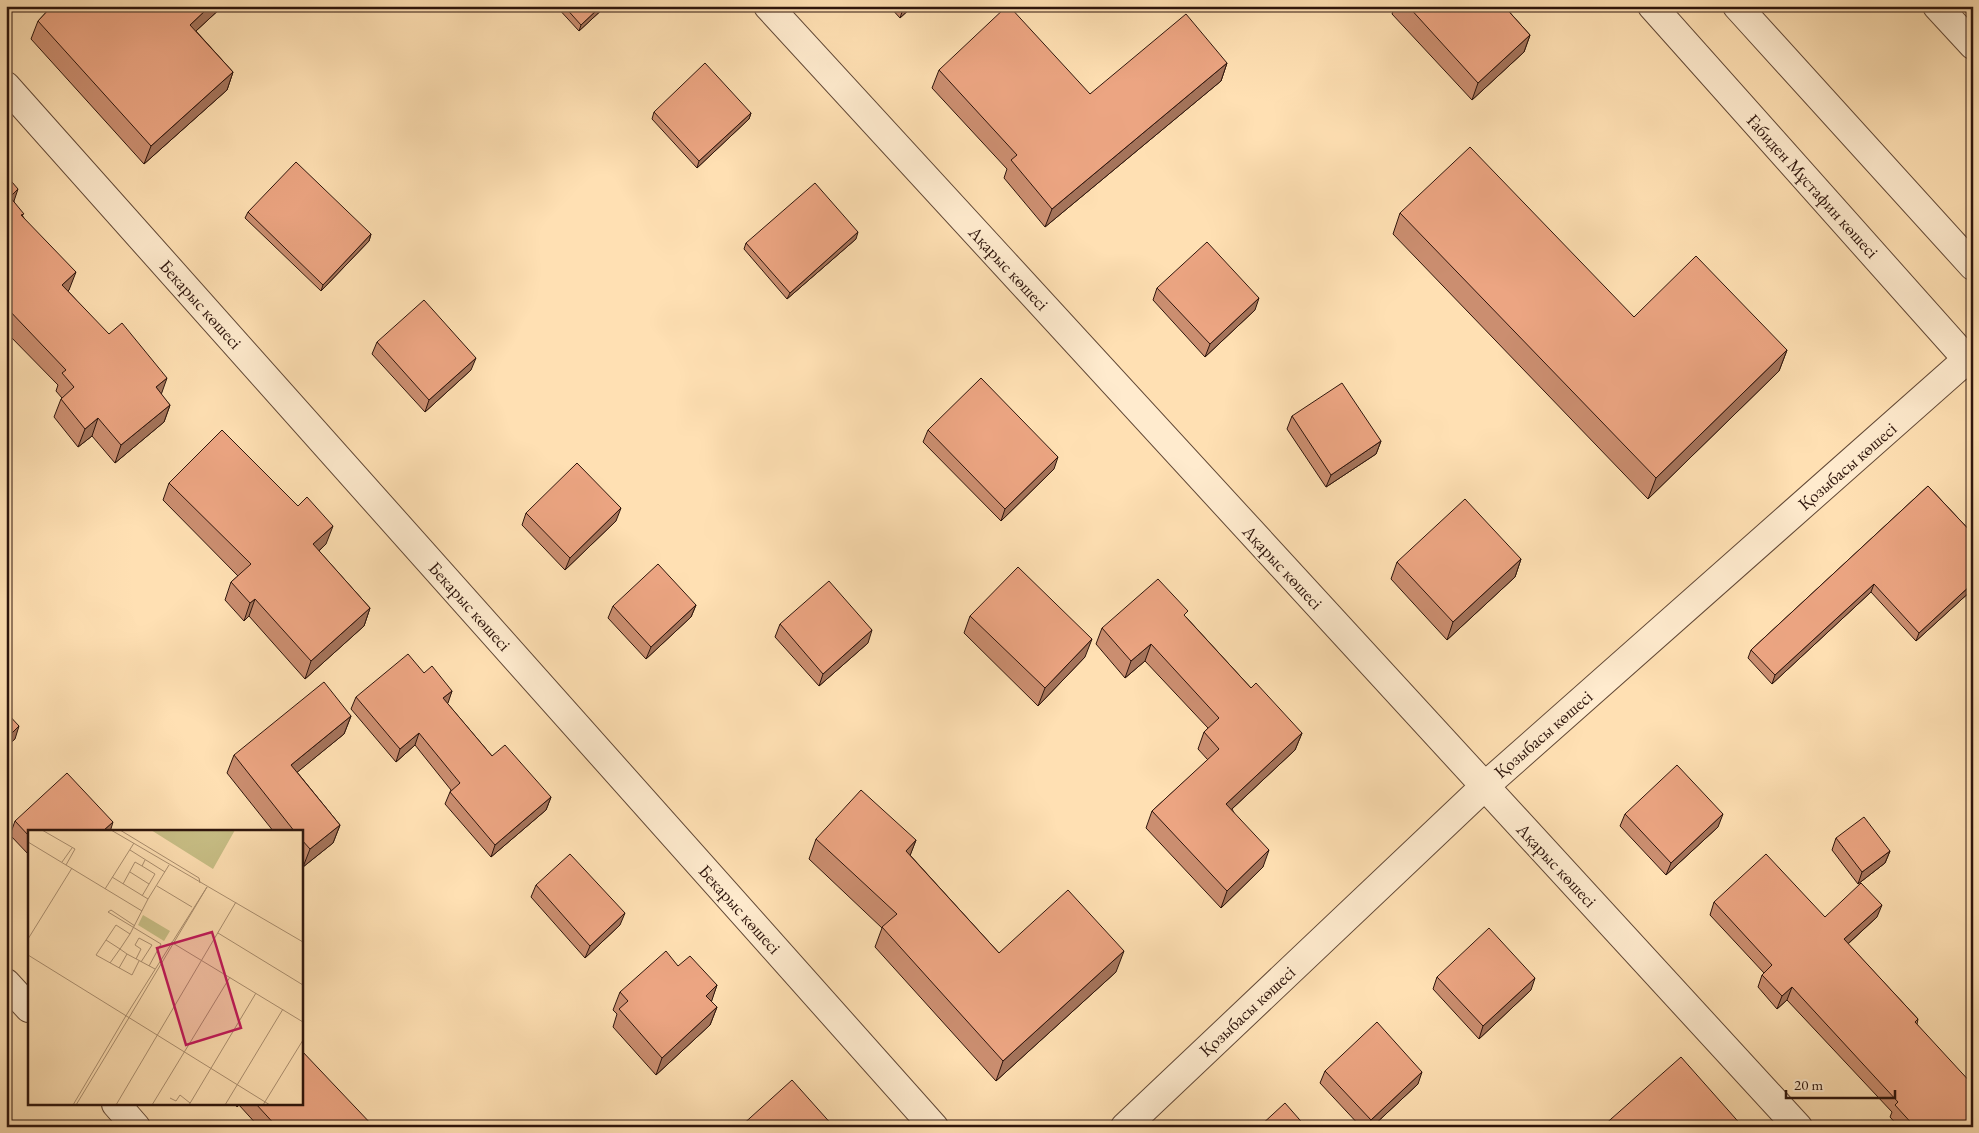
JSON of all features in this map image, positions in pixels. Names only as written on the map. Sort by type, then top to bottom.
[{"type":"street","name":"Ақарыс көшесі","points":[[768,6],[1798,1127]]},
{"type":"street","name":"Ғабиден Мұстафин көшесі","points":[[1652,6],[1971,360]]},
{"type":"street","points":[[1737,6],[1973,266]]},
{"type":"street","points":[[1937,6],[1973,45]]},
{"type":"street","name":"Бекарыс көшесі","points":[[6,86],[934,1127]]},
{"type":"street","name":"Қозыбасы көшесі","points":[[1125,1127],[1484,786],[1971,360]]},
{"type":"street","points":[[6,983],[28,1007]]},
{"type":"street","points":[[118,1106],[136,1127]]},
{"type":"building","points":[[52,6],[210,6],[190,25],[233,72],[151,146],[38,21]]},
{"type":"building","points":[[564,6],[601,6],[581,25]]},
{"type":"building","points":[[1007,6],[1090,94],[1186,14],[1227,63],[1052,209],[1011,160],[1017,155],[939,70]]},
{"type":"building","points":[[1408,6],[1504,6],[1530,35],[1478,83]]},
{"type":"building","points":[[705,63],[751,113],[699,161],[654,112]]},
{"type":"building","points":[[1470,147],[1634,317],[1696,256],[1787,350],[1656,478],[1400,213]]},
{"type":"building","points":[[296,162],[371,234],[323,285],[248,212]]},
{"type":"building","points":[[6,175],[18,189],[10,197],[24,214],[21,215],[76,272],[62,285],[109,334],[122,323],[167,378],[156,387],[170,405],[121,445],[98,418],[85,429],[61,399],[74,387],[62,373],[66,370],[6,307]]},
{"type":"building","points":[[815,183],[858,232],[790,293],[746,243]]},
{"type":"building","points":[[1207,242],[1259,298],[1210,344],[1157,288]]},
{"type":"building","points":[[424,300],[476,358],[429,400],[377,342]]},
{"type":"building","points":[[981,378],[1058,457],[1005,509],[928,430]]},
{"type":"building","points":[[1342,383],[1381,441],[1331,475],[1292,416]]},
{"type":"building","points":[[222,430],[298,506],[307,497],[333,526],[313,544],[370,608],[311,661],[255,599],[250,603],[231,582],[251,564],[169,483]]},
{"type":"building","points":[[577,463],[621,508],[570,558],[526,513]]},
{"type":"building","points":[[1928,486],[1973,534],[1973,583],[1919,633],[1874,584],[1775,675],[1751,650]]},
{"type":"building","points":[[1465,499],[1521,559],[1453,622],[1397,562]]},
{"type":"building","points":[[658,564],[696,605],[651,647],[613,606]]},
{"type":"building","points":[[1018,567],[1092,639],[1045,688],[970,616]]},
{"type":"building","points":[[1158,579],[1188,611],[1184,615],[1251,688],[1256,683],[1302,733],[1226,804],[1269,850],[1227,891],[1152,811],[1219,749],[1204,732],[1219,718],[1151,644],[1131,661],[1102,628]]},
{"type":"building","points":[[829,581],[872,630],[823,674],[780,624]]},
{"type":"building","points":[[408,654],[424,673],[432,666],[452,691],[443,698],[492,756],[505,745],[551,797],[495,845],[450,792],[460,783],[419,733],[400,749],[356,697]]},
{"type":"building","points":[[324,682],[351,716],[291,765],[340,825],[310,849],[302,840],[302,830],[293,830],[234,755]]},
{"type":"building","points":[[6,712],[19,726],[6,739]]},
{"type":"building","points":[[1677,765],[1723,814],[1671,863],[1625,814]]},
{"type":"building","points":[[67,773],[113,822],[104,830],[28,830],[28,835],[15,821]]},
{"type":"building","points":[[861,790],[916,840],[906,851],[999,953],[1068,890],[1124,951],[1003,1061],[882,927],[897,914],[816,839]]},
{"type":"building","points":[[1864,817],[1890,851],[1862,872],[1836,838]]},
{"type":"building","points":[[570,854],[625,913],[590,946],[536,885]]},
{"type":"building","points":[[1766,854],[1825,917],[1861,883],[1882,905],[1844,939],[1918,1019],[1915,1022],[1973,1085],[1973,1124],[1970,1127],[1915,1127],[1895,1105],[1898,1102],[1792,987],[1782,996],[1762,975],[1772,965],[1714,902]]},
{"type":"building","points":[[1489,928],[1535,978],[1483,1026],[1437,977]]},
{"type":"building","points":[[666,951],[678,966],[690,956],[717,985],[706,996],[717,1007],[662,1058],[619,1009],[628,1001],[620,992]]},
{"type":"building","points":[[1377,1022],[1422,1072],[1371,1120],[1325,1071]]},
{"type":"building","points":[[302,1051],[374,1127],[277,1127],[258,1106],[302,1106]]},
{"type":"building","points":[[1681,1057],[1743,1127],[1602,1127]]},
{"type":"building","points":[[792,1080],[834,1127],[740,1127]]},
{"type":"building","points":[[1285,1103],[1306,1127],[1259,1127]]}]
